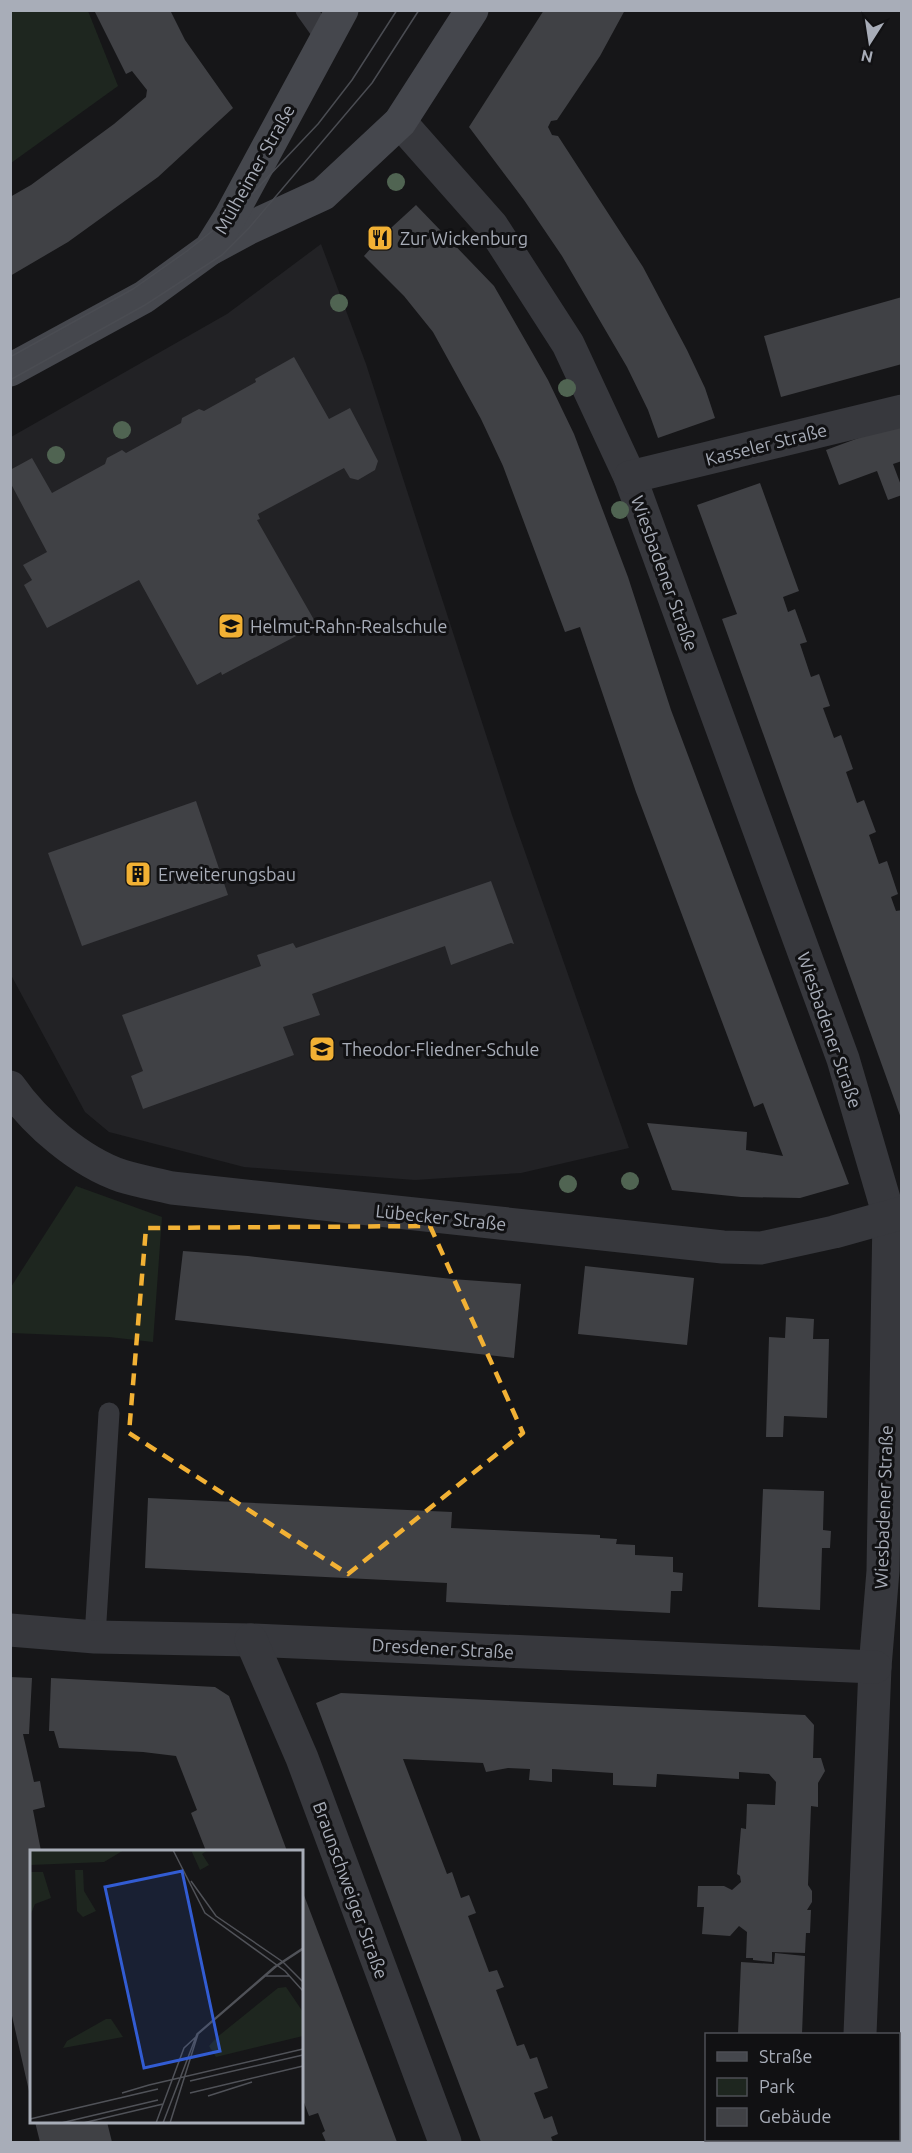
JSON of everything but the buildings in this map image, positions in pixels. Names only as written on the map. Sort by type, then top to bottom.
[{"type":"main road","points":[[210,249],[249,228],[323,194],[400,122],[471,10]]},
{"type":"main road","name":"Mülheimer Straße","points":[[10,370],[144,297],[210,249],[230,217],[334,24]]},
{"type":"street","name":"Wiesbadener Straße","points":[[400,122],[492,226],[568,344],[630,477],[843,1059],[895,1214],[883,1571],[875,1667],[860,2033]]},
{"type":"street","name":"Kasseler Straße","points":[[630,477],[902,411]]},
{"type":"street","name":"Lübecker Straße","points":[[10,1087],[20,1101],[61,1141],[88,1160],[121,1176],[172,1188],[723,1247],[762,1248],[834,1232],[895,1214]]},
{"type":"street","name":"Dresdener Straße","points":[[10,1630],[94,1637],[251,1640],[875,1667]]},
{"type":"street","name":"Braunschweiger Straße","points":[[251,1640],[302,1758],[445,2142]]},
{"type":"lane","points":[[306,10],[334,24]]},
{"type":"lane","points":[[94,1637],[109,1413]]},
{"type":"highlighted area","points":[[430,1226],[523,1433],[348,1574],[129,1433],[146,1228]]},
{"type":"shaded area","name":"Helmut-Rahn-Realschule","points":[[321,244],[366,364],[512,815],[629,1148],[521,1173],[415,1180],[244,1167],[109,1132],[85,1112],[11,975],[11,437],[227,314]]},
{"type":"green space","points":[[10,11],[88,11],[118,86],[11,163]]},
{"type":"green space","points":[[76,1186],[162,1217],[153,1342],[109,1337],[11,1333],[11,1287]]},
{"type":"tram line","points":[[10,357],[133,289],[230,217],[318,124],[352,80],[397,10]]},
{"type":"tram line","points":[[10,380],[145,305],[222,255],[249,228],[372,83],[419,10]]},
{"type":"place","name":"Zur Wickenburg","points":[[380,238]]},
{"type":"place","name":"Helmut-Rahn-Realschule","points":[[231,626]]},
{"type":"place","name":"Erweiterungsbau","points":[[138,874]]},
{"type":"place","name":"Theodor-Fliedner-Schule","points":[[322,1049]]}]
